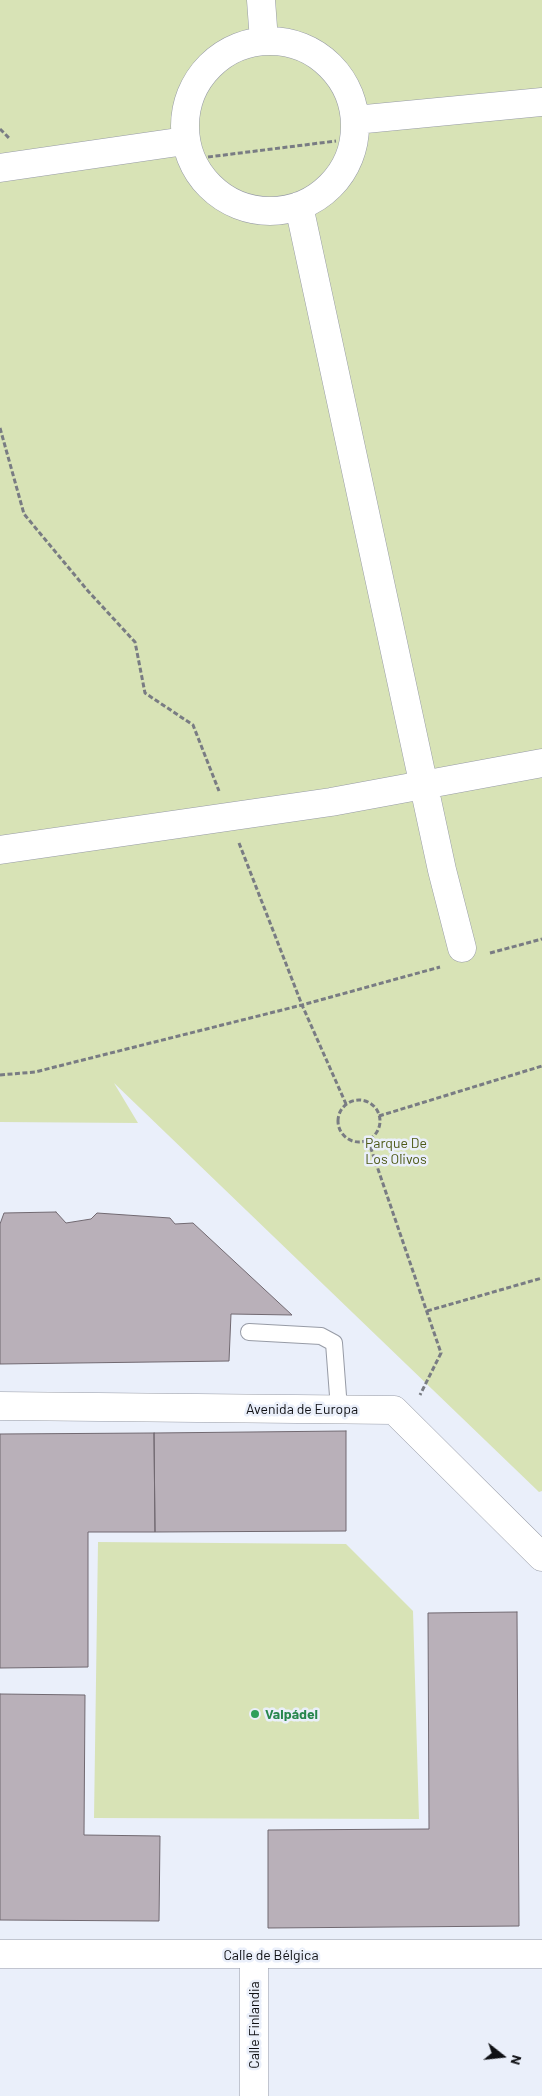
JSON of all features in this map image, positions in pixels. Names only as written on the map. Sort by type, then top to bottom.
[{"type":"street","points":[[262,0],[264,40]]},
{"type":"street","points":[[264,40],[286,42],[313,51],[334,69],[349,93],[350,130],[353,147],[341,173],[321,194],[296,208],[267,212],[239,206],[214,191],[195,169],[185,114],[193,87],[210,64],[232,49],[264,40]]},
{"type":"street","points":[[350,130],[542,102]]},
{"type":"street","points":[[0,168],[192,150]]},
{"type":"street","points":[[299,206],[442,870],[464,956]]},
{"type":"street","points":[[0,850],[331,802],[542,763]]},
{"type":"street","name":"Avenida de Europa","points":[[0,1406],[394,1410],[542,1557]]},
{"type":"street","name":"Calle de Bélgica","points":[[0,1954],[542,1954]]},
{"type":"street","name":"Calle Finlandia","points":[[254,1955],[254,2096]]},
{"type":"lane","points":[[249,1332],[321,1336],[334,1343],[339,1409]]},
{"type":"path","points":[[0,129],[12,141]]},
{"type":"path","points":[[192,150],[350,130]]},
{"type":"path","points":[[0,428],[24,514],[88,591],[135,642],[145,693],[193,725],[221,797]]},
{"type":"path","points":[[239,842],[302,1004],[346,1104]]},
{"type":"path","points":[[0,1075],[35,1072],[302,1004],[464,956],[542,939]]},
{"type":"path","points":[[380,1116],[542,1066]]},
{"type":"path","points":[[360,1100],[366,1101],[377,1110],[380,1116],[378,1130],[368,1140],[354,1141],[343,1134],[340,1128],[339,1115],[346,1104],[360,1100]]},
{"type":"path","points":[[368,1140],[441,1353],[407,1422]]},
{"type":"path","points":[[427,1311],[542,1278]]},
{"type":"green space","name":"Parque De Los Olivos","points":[[0,0],[542,0],[542,1491],[539,1492],[114,1083],[138,1123],[0,1122]]},
{"type":"green space","name":"Valpádel","points":[[98,1542],[346,1544],[413,1611],[419,1819],[94,1818]]},
{"type":"building","points":[[56,1212],[66,1223],[91,1219],[97,1213],[170,1218],[175,1224],[193,1223],[292,1315],[231,1314],[229,1361],[0,1364],[0,1224],[4,1213]]},
{"type":"building","points":[[346,1431],[346,1531],[155,1532],[154,1433]]},
{"type":"building","points":[[154,1433],[155,1532],[88,1532],[88,1667],[0,1668],[0,1434]]},
{"type":"building","points":[[517,1612],[519,1926],[268,1928],[268,1830],[429,1829],[428,1613]]},
{"type":"building","points":[[0,1694],[85,1695],[84,1835],[160,1836],[159,1921],[0,1920]]},
{"type":"place","name":"Valpádel","points":[[255,1714]]}]
